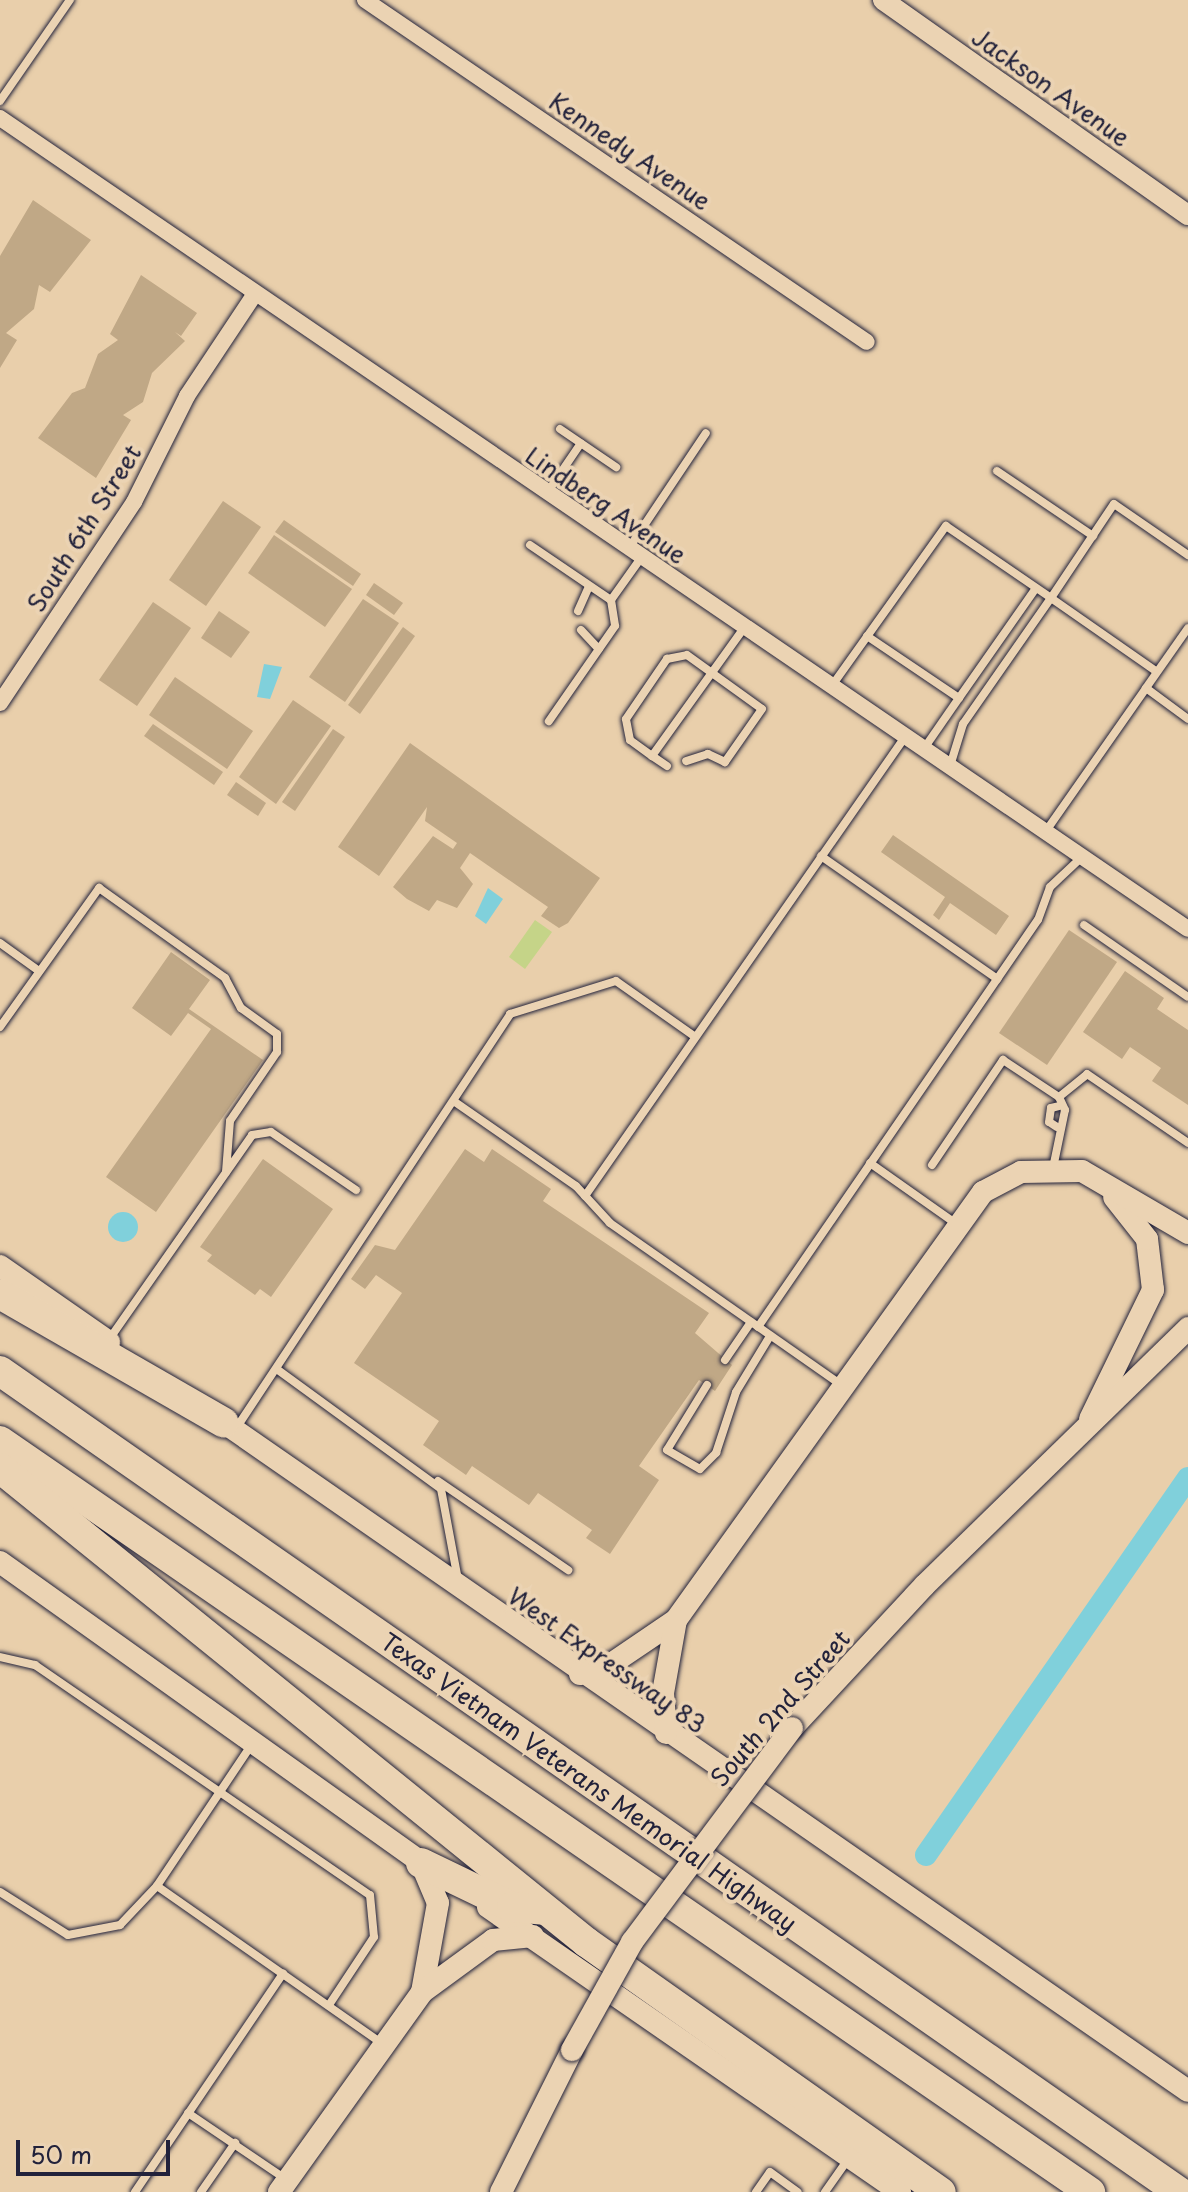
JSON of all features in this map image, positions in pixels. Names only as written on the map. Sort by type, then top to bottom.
[{"type":"highway","points":[[0,1294],[230,1426]]},
{"type":"highway","name":"Texas Vietnam Veterans Memorial Highway","points":[[0,1371],[1179,2192]]},
{"type":"highway","points":[[0,1441],[1090,2192]]},
{"type":"highway","points":[[0,1468],[540,1924]]},
{"type":"highway","points":[[421,1863],[540,1924],[941,2192]]},
{"type":"main road","points":[[580,1674],[614,1662],[676,1620],[958,1225],[974,1204],[1001,1179],[1053,1168],[1099,1177],[1188,1233]]},
{"type":"main road","points":[[974,1204],[1022,1185],[1075,1179],[1117,1198],[1147,1239],[1154,1273],[1148,1307],[1083,1433]]},
{"type":"main road","name":"West Expressway 83","points":[[0,1266],[580,1674],[1188,2091]]},
{"type":"main road","name":"South 2nd Street","points":[[501,2192],[572,2050],[632,1942],[792,1728],[1188,1328]]},
{"type":"main road","points":[[0,1562],[255,1739],[421,1863],[438,1903],[422,1992]]},
{"type":"main road","points":[[666,1733],[663,1693],[676,1620]]},
{"type":"main road","points":[[284,2186],[422,1992],[493,1940],[540,1924],[900,2192]]},
{"type":"street","name":"Kennedy Avenue","points":[[365,0],[867,342]]},
{"type":"street","name":"Jackson Avenue","points":[[883,0],[1188,215]]},
{"type":"street","name":"Lindberg Avenue","points":[[0,118],[634,554],[1082,857],[1185,922]]},
{"type":"street","name":"South 6th Street","points":[[0,703],[134,502],[187,396],[254,295]]},
{"type":"lane","points":[[0,101],[70,0]]},
{"type":"lane","points":[[560,429],[616,467]]},
{"type":"lane","points":[[549,721],[615,626],[611,600],[634,554],[706,433]]},
{"type":"lane","points":[[546,494],[581,443]]},
{"type":"lane","points":[[997,471],[1093,536]]},
{"type":"lane","points":[[950,768],[963,724],[1114,504],[1188,555]]},
{"type":"lane","points":[[831,687],[946,526],[1157,672]]},
{"type":"lane","points":[[530,545],[611,600]]},
{"type":"lane","points":[[578,611],[589,586]]},
{"type":"lane","points":[[923,750],[1036,588]]},
{"type":"lane","points":[[652,756],[744,628]]},
{"type":"lane","points":[[1045,832],[1188,628]]},
{"type":"lane","points":[[581,630],[599,649]]},
{"type":"lane","points":[[867,636],[959,698]]},
{"type":"lane","points":[[667,766],[630,740],[626,719],[667,659],[687,655],[762,709],[725,762],[708,754],[686,761]]},
{"type":"lane","points":[[1146,688],[1188,719]]},
{"type":"lane","points":[[585,1196],[905,737]]},
{"type":"lane","points":[[821,856],[997,979]]},
{"type":"lane","points":[[725,1360],[755,1325],[1038,920],[1050,887],[1082,857]]},
{"type":"lane","points":[[0,1027],[99,888],[225,978],[241,1008],[279,1043],[230,1121],[226,1172]]},
{"type":"lane","points":[[1084,925],[1188,997]]},
{"type":"lane","points":[[0,943],[39,971]]},
{"type":"lane","points":[[230,1426],[278,1370],[303,1318],[455,1102],[510,1014],[607,981],[694,1036]]},
{"type":"lane","points":[[932,1165],[1003,1060],[1059,1101]]},
{"type":"lane","points":[[1053,1168],[1057,1127],[1049,1122],[1051,1108],[1087,1074],[1188,1143]]},
{"type":"lane","points":[[455,1102],[585,1196],[610,1223],[841,1385]]},
{"type":"lane","points":[[108,1342],[252,1135],[271,1132],[356,1190]]},
{"type":"lane","points":[[870,1163],[958,1225]]},
{"type":"lane","points":[[707,1385],[667,1450],[700,1469],[716,1453],[736,1392],[770,1336]]},
{"type":"lane","points":[[278,1370],[568,1570]]},
{"type":"lane","points":[[427,1474],[450,1506],[459,1588]]},
{"type":"lane","points":[[0,1657],[35,1665],[370,1895],[374,1937],[329,2005]]},
{"type":"lane","points":[[0,1892],[68,1935],[120,1925],[157,1886],[255,1739]]},
{"type":"lane","points":[[157,1886],[384,2045]]},
{"type":"lane","points":[[135,2192],[283,1973]]},
{"type":"lane","points":[[188,2113],[235,2143],[284,2186]]},
{"type":"lane","points":[[201,2192],[235,2143]]},
{"type":"lane","points":[[825,2192],[850,2157]]},
{"type":"lane","points":[[756,2192],[770,2172],[798,2192]]},
{"type":"green space","points":[[535,920],[552,932],[525,969],[509,957]]},
{"type":"water","points":[[264,664],[282,667],[270,699],[257,697]]},
{"type":"water","points":[[488,888],[503,899],[486,924],[475,916]]},
{"type":"water","points":[[123,1212],[129,1213],[137,1221],[137,1233],[129,1241],[123,1242],[117,1241],[109,1233],[108,1227],[109,1221],[117,1213]]},
{"type":"building","points":[[33,200],[91,240],[50,292],[39,285],[34,309],[6,333],[17,340],[0,368],[0,256]]},
{"type":"building","points":[[141,275],[197,313],[181,336],[175,332],[185,341],[152,373],[143,402],[123,415],[131,420],[96,478],[38,438],[72,393],[85,388],[98,354],[118,340],[110,334]]},
{"type":"building","points":[[223,501],[261,527],[206,606],[169,580]]},
{"type":"building","points":[[284,520],[361,574],[353,586],[275,532]]},
{"type":"building","points":[[274,535],[352,589],[325,627],[248,573]]},
{"type":"building","points":[[374,583],[403,603],[394,615],[366,595]]},
{"type":"building","points":[[363,599],[399,623],[345,702],[309,677]]},
{"type":"building","points":[[153,602],[191,628],[137,706],[99,680]]},
{"type":"building","points":[[219,611],[250,632],[231,658],[201,638]]},
{"type":"building","points":[[403,627],[415,636],[360,714],[348,705]]},
{"type":"building","points":[[175,677],[253,731],[227,769],[149,715]]},
{"type":"building","points":[[293,700],[331,726],[276,804],[239,777]]},
{"type":"building","points":[[153,724],[223,772],[214,785],[144,736]]},
{"type":"building","points":[[333,729],[345,737],[295,811],[282,802]]},
{"type":"building","points":[[410,743],[600,878],[568,923],[559,928],[541,916],[548,907],[470,853],[460,868],[473,884],[457,908],[437,900],[429,911],[407,899],[393,887],[433,836],[453,849],[457,843],[425,821],[427,807],[379,876],[338,847]]},
{"type":"building","points":[[236,782],[266,803],[258,816],[227,795]]},
{"type":"building","points":[[893,835],[1009,916],[996,935],[950,903],[939,920],[933,915],[945,897],[881,852]]},
{"type":"building","points":[[1069,930],[1117,962],[1047,1065],[999,1033]]},
{"type":"building","points":[[171,952],[210,980],[189,1009],[263,1060],[156,1212],[106,1177],[211,1029],[188,1013],[171,1036],[132,1008]]},
{"type":"building","points":[[1125,971],[1164,998],[1157,1009],[1188,1030],[1188,1105],[1152,1081],[1161,1068],[1130,1047],[1122,1059],[1083,1032]]},
{"type":"building","points":[[465,1149],[484,1162],[492,1149],[551,1189],[543,1201],[709,1313],[695,1333],[732,1365],[715,1391],[699,1380],[639,1466],[659,1480],[610,1554],[586,1538],[592,1530],[538,1493],[529,1505],[472,1466],[466,1475],[423,1445],[439,1421],[354,1363],[402,1293],[376,1275],[365,1289],[351,1279],[375,1245],[395,1250]]},
{"type":"building","points":[[263,1159],[333,1209],[271,1297],[260,1289],[255,1295],[207,1261],[212,1255],[200,1247]]},
{"type":"waterway","points":[[926,1855],[1188,1478]]}]
